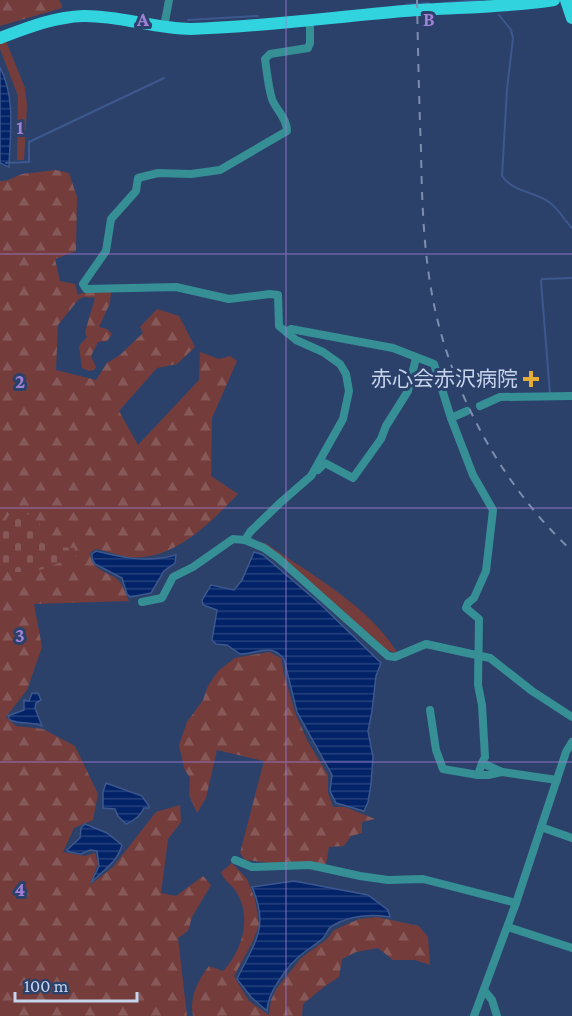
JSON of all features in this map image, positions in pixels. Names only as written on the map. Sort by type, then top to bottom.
[{"type":"main road","points":[[0,38],[66,17],[84,16],[164,27],[202,28],[310,20],[404,8],[554,0]]},
{"type":"main road","points":[[566,0],[572,18]]},
{"type":"street","points":[[164,27],[169,0]]},
{"type":"street","points":[[310,20],[308,48],[270,54],[264,59],[270,92],[287,126],[287,131],[220,170],[191,174],[158,173],[138,178],[136,191],[111,219],[106,250],[83,284],[86,289],[105,290],[176,287],[229,299],[270,294],[278,296],[279,326],[296,340],[323,352],[340,364],[349,386],[343,419],[311,476]]},
{"type":"street","points":[[286,332],[291,329],[393,348],[434,364],[451,418],[473,475],[493,510],[486,571],[474,598],[466,608],[479,619],[478,685],[482,705],[485,757],[478,775]]},
{"type":"street","points":[[245,540],[272,510],[325,463],[353,478],[381,439],[386,426],[408,391],[416,358]]},
{"type":"street","points":[[480,406],[500,397],[572,396]]},
{"type":"street","points":[[451,418],[468,411]]},
{"type":"street","points":[[142,602],[162,598],[173,578],[193,567],[233,538],[245,540],[264,548],[278,558],[388,656],[395,657],[426,644],[490,658],[532,691],[572,717]]},
{"type":"street","points":[[430,710],[436,750],[443,769],[478,775],[502,772]]},
{"type":"street","points":[[474,1016],[508,927],[566,752],[572,742]]},
{"type":"street","points":[[482,763],[502,772],[557,780]]},
{"type":"street","points":[[541,827],[572,838]]},
{"type":"street","points":[[235,860],[252,867],[310,865],[388,880],[423,879],[516,903]]},
{"type":"street","points":[[508,927],[572,948]]},
{"type":"street","points":[[484,990],[492,1000],[497,1016]]},
{"type":"green space","points":[[0,0],[59,0],[62,8],[0,26]]},
{"type":"green space","points":[[6,41],[25,88],[27,105],[24,160],[17,160],[18,96],[0,49],[0,43]]},
{"type":"green space","points":[[56,170],[69,173],[77,197],[76,251],[55,259],[60,281],[75,284],[78,295],[88,291],[111,292],[110,303],[99,327],[107,329],[112,334],[107,341],[98,342],[91,356],[96,367],[94,370],[89,371],[82,368],[79,346],[87,337],[85,332],[95,298],[79,299],[58,325],[56,370],[96,380],[107,363],[120,355],[143,333],[140,327],[157,309],[179,316],[195,347],[177,364],[157,368],[119,411],[138,445],[199,380],[200,352],[219,359],[230,356],[237,361],[212,418],[211,476],[238,494],[189,539],[160,553],[144,557],[127,557],[96,549],[90,553],[96,567],[119,581],[129,601],[34,604],[42,647],[27,690],[6,717],[16,726],[43,729],[75,746],[98,794],[93,820],[74,828],[63,852],[85,856],[95,853],[98,863],[90,885],[113,867],[156,812],[180,805],[181,822],[168,839],[161,893],[176,896],[203,876],[211,885],[192,917],[188,931],[178,938],[187,1016],[0,1016],[0,181],[6,181],[22,174]]},
{"type":"green space","points":[[16,502],[40,524],[32,540],[57,547],[74,548],[77,556],[35,572],[0,572],[0,531]]},
{"type":"green space","points":[[260,542],[267,544],[338,592],[371,620],[397,652],[384,649],[281,557]]},
{"type":"green space","points":[[269,652],[281,658],[296,715],[308,742],[328,775],[328,793],[333,807],[345,807],[375,819],[362,822],[362,833],[351,836],[344,846],[329,847],[326,864],[278,864],[245,860],[240,853],[264,761],[217,750],[206,798],[197,813],[189,795],[190,778],[184,768],[179,745],[187,722],[203,700],[208,686],[218,671],[235,658]]},
{"type":"green space","points":[[232,863],[247,879],[255,899],[259,925],[234,976],[249,1001],[269,1015],[271,1000],[277,988],[301,958],[327,939],[334,930],[359,919],[377,917],[419,926],[428,937],[430,965],[415,960],[393,960],[378,948],[356,952],[342,959],[339,977],[303,1004],[302,1016],[193,1016],[193,996],[201,977],[209,966],[223,971],[235,954],[243,934],[244,913],[241,903],[235,890],[224,879],[221,872]]},
{"type":"water","points":[[0,67],[10,104],[9,167],[0,163]]},
{"type":"water","points":[[96,551],[136,559],[155,559],[176,555],[175,563],[164,571],[151,593],[130,597],[122,578],[95,564],[92,554]]},
{"type":"water","points":[[254,552],[263,555],[319,603],[381,663],[376,676],[368,731],[373,757],[368,802],[364,811],[336,803],[330,791],[332,775],[297,712],[284,659],[269,650],[240,654],[227,645],[216,644],[212,640],[217,610],[203,605],[202,600],[211,585],[234,590],[242,580]]},
{"type":"water","points":[[32,693],[38,693],[41,700],[36,703],[35,708],[42,726],[10,720],[8,716],[24,710],[24,700],[29,701]]},
{"type":"water","points":[[106,783],[142,796],[149,808],[144,808],[136,818],[126,824],[115,809],[103,808],[103,792]]},
{"type":"water","points":[[85,824],[107,833],[122,845],[113,862],[91,883],[99,866],[97,851],[90,850],[81,854],[67,850],[80,838],[81,828]]},
{"type":"water","points":[[294,881],[368,895],[388,910],[390,917],[361,916],[332,926],[323,939],[304,952],[285,972],[270,996],[267,1011],[251,997],[237,979],[254,945],[260,925],[260,914],[252,887]]},
{"type":"waterway","points":[[444,3],[480,0]]},
{"type":"waterway","points":[[405,5],[429,3]]},
{"type":"waterway","points":[[499,15],[511,30],[513,38],[507,89],[502,176],[512,186],[549,202],[572,228]]},
{"type":"waterway","points":[[188,20],[258,16]]},
{"type":"waterway","points":[[6,163],[29,162],[29,142],[164,78]]},
{"type":"waterway","points":[[550,394],[541,281],[542,279],[572,278]]},
{"type":"railway","points":[[417,0],[423,217],[430,283],[439,326],[460,388],[490,448],[528,503],[572,551]]},
{"type":"place","name":"赤心会赤沢病院","points":[[531,379]]}]
